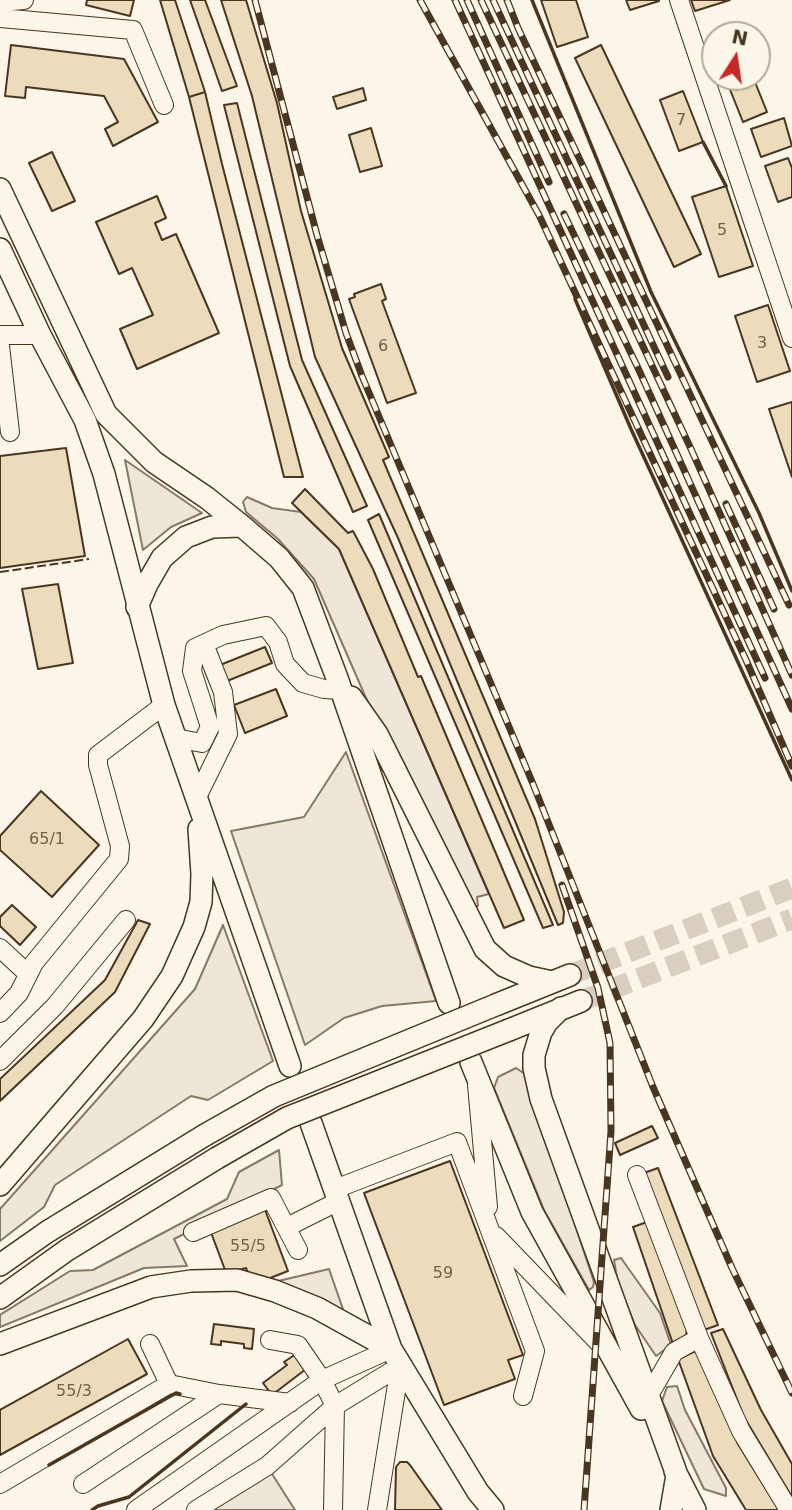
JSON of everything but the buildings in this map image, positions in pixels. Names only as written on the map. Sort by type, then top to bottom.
[{"type":"main road","points":[[0,189],[106,414],[154,462],[207,498],[279,558],[303,588],[340,684],[449,1003]]},
{"type":"main road","points":[[0,249],[40,335],[85,420],[104,474],[164,705],[290,1066]]},
{"type":"main road","points":[[137,607],[162,558],[186,537],[212,527],[242,526]]},
{"type":"main road","points":[[0,1265],[47,1232],[274,1096],[561,979],[529,976],[504,966],[485,949],[377,734],[340,684]]},
{"type":"main road","points":[[0,1185],[143,1019],[172,976],[194,927],[201,902],[202,874],[196,799]]},
{"type":"main road","points":[[0,1298],[67,1250],[287,1118],[571,1005],[547,1022],[541,1032],[534,1055],[534,1068],[541,1098],[677,1475],[671,1510]]},
{"type":"main road","points":[[473,1068],[532,1212],[695,1510]]},
{"type":"main road","points":[[312,1123],[395,1357],[478,1492],[493,1510]]},
{"type":"main road","points":[[0,1344],[151,1287],[191,1280],[237,1280],[275,1291],[317,1308],[395,1357]]},
{"type":"street","points":[[0,2],[24,0]]},
{"type":"street","points":[[679,0],[792,338]]},
{"type":"street","points":[[0,18],[133,30],[164,105]]},
{"type":"street","points":[[0,335],[40,335]]},
{"type":"street","points":[[0,346],[10,432]]},
{"type":"street","points":[[175,738],[202,743],[210,727],[192,671],[195,648],[223,635],[266,626],[278,642],[285,664],[303,683],[324,689],[340,684]]},
{"type":"street","points":[[196,799],[228,734],[223,692],[204,643]]},
{"type":"street","points":[[0,1013],[19,993],[34,963],[120,859],[120,846],[98,765],[98,755],[164,705]]},
{"type":"street","points":[[0,1061],[55,1006],[126,920]]},
{"type":"street","points":[[2,953],[29,974]]},
{"type":"street","points":[[473,1068],[490,1230],[611,1355]]},
{"type":"street","points":[[287,1227],[337,1195],[457,1142],[535,1351],[523,1396]]},
{"type":"street","points":[[637,1175],[699,1338],[741,1432],[789,1510]]},
{"type":"street","points":[[193,1232],[271,1198],[298,1250]]},
{"type":"street","points":[[648,1397],[674,1352],[699,1338]]},
{"type":"street","points":[[271,1340],[298,1345],[322,1380],[335,1406],[332,1510]]},
{"type":"street","points":[[150,1345],[169,1384]]},
{"type":"street","points":[[136,1510],[322,1380],[395,1357]]},
{"type":"street","points":[[196,1510],[267,1466],[395,1357]]},
{"type":"street","points":[[377,1510],[395,1357]]},
{"type":"street","points":[[3,1475],[169,1384],[219,1394],[290,1403]]},
{"type":"street","points":[[83,1484],[219,1394]]},
{"type":"shaded area","points":[[125,460],[202,513],[171,527],[143,550]]},
{"type":"shaded area","points":[[247,497],[272,508],[301,512],[339,549],[489,894],[477,897],[478,906],[471,906],[458,884],[432,819],[418,799],[402,763],[366,698],[314,579],[278,539],[246,512],[243,502]]},
{"type":"shaded area","points":[[346,752],[436,1001],[382,1006],[344,1018],[305,1045],[231,831],[304,817]]},
{"type":"shaded area","points":[[223,925],[273,1061],[208,1100],[191,1096],[55,1185],[44,1207],[0,1241],[0,1209],[195,989]]},
{"type":"shaded area","points":[[516,1068],[525,1074],[594,1282],[589,1290],[544,1210],[494,1088],[498,1077]]},
{"type":"shaded area","points":[[279,1150],[282,1185],[174,1239],[187,1266],[144,1268],[0,1327],[0,1315],[70,1271],[93,1270],[227,1199],[239,1172]]},
{"type":"shaded area","points":[[621,1258],[660,1313],[671,1345],[656,1356],[635,1325],[618,1284],[614,1260]]},
{"type":"shaded area","points":[[329,1269],[345,1315],[274,1282]]},
{"type":"shaded area","points":[[677,1386],[685,1410],[726,1488],[726,1496],[704,1489],[662,1401],[667,1387]]},
{"type":"shaded area","points":[[267,1466],[295,1510],[196,1510]]},
{"type":"tunnel","points":[[570,975],[792,888]]},
{"type":"tunnel","points":[[581,1001],[792,919]]},
{"type":"railway","points":[[255,0],[317,235],[346,333],[362,376],[533,784],[653,1087],[732,1268],[792,1393]]},
{"type":"railway","points":[[420,0],[539,215],[746,660],[792,766]]},
{"type":"railway","points":[[455,0],[765,678]]},
{"type":"railway","points":[[467,0],[549,182]]},
{"type":"railway","points":[[481,0],[691,449],[792,675]]},
{"type":"railway","points":[[493,0],[668,377]]},
{"type":"railway","points":[[507,0],[789,605]]},
{"type":"railway","points":[[564,214],[638,368],[792,709]]},
{"type":"railway","points":[[726,504],[774,609]]},
{"type":"railway","points":[[562,885],[598,988],[610,1043],[611,1131],[584,1510]]},
{"type":"fence","points":[[0,572],[89,559]]},
{"type":"wall","points":[[532,0],[651,292],[759,513],[792,591]]},
{"type":"wall","points":[[703,142],[726,186]]},
{"type":"wall","points":[[575,299],[631,429],[792,780]]},
{"type":"wall","points":[[49,1465],[176,1393],[180,1394]]},
{"type":"wall","points":[[92,1510],[129,1497],[246,1404]]}]
